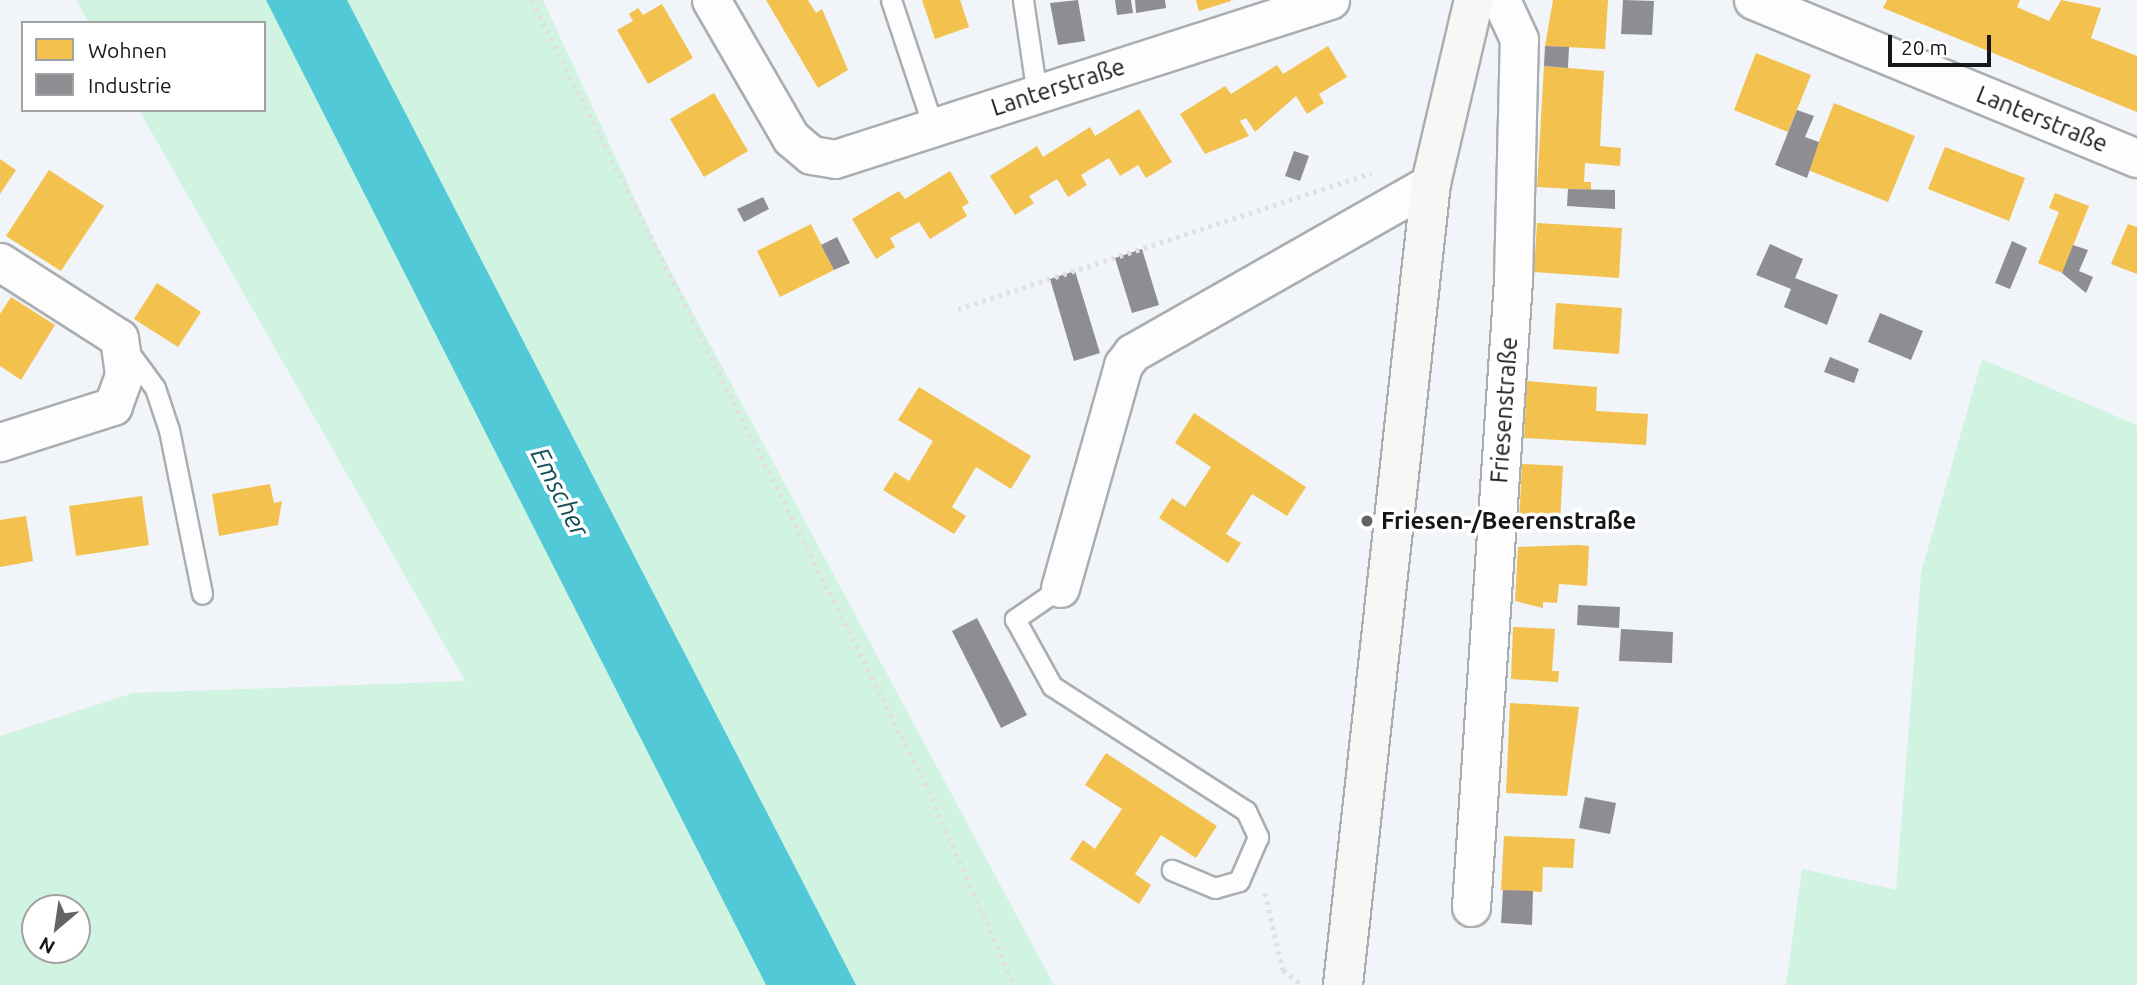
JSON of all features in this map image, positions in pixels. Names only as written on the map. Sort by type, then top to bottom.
[{"type":"main road","points":[[1343,985],[1431,183],[1474,0]]},
{"type":"street","name":"Lanterstraße","points":[[711,0],[791,138],[811,155],[835,159],[1330,0]]},
{"type":"street","name":"Friesenstraße","points":[[1471,908],[1513,279],[1519,39],[1500,0]]},
{"type":"street","name":"Lanterstraße","points":[[1753,0],[2137,158]]},
{"type":"street","points":[[1060,588],[1123,365],[1132,353],[1431,183]]},
{"type":"street","points":[[0,262],[119,338],[124,375],[113,406],[0,442]]},
{"type":"lane","points":[[891,0],[933,127]]},
{"type":"lane","points":[[1023,0],[1037,95]]},
{"type":"lane","points":[[119,338],[155,388],[169,430],[202,594]]},
{"type":"lane","points":[[1060,588],[1015,619],[1052,686],[1247,811],[1258,836],[1252,859],[1238,881],[1216,888],[1172,870]]},
{"type":"path","points":[[533,0],[925,783],[1014,985]]},
{"type":"path","points":[[958,309],[1386,168]]},
{"type":"path","points":[[1252,859],[1283,970],[1302,985]]},
{"type":"green space","points":[[76,0],[543,0],[654,240],[1054,985],[0,985],[0,736],[133,693],[465,681],[140,112],[266,112],[266,21],[88,21]]},
{"type":"green space","points":[[1982,359],[2137,425],[2137,985],[1786,985],[1802,869],[1896,890],[1921,573]]},
{"type":"water","name":"Emscher","points":[[266,0],[347,0],[856,985],[766,985]]},
{"type":"building: Wohnen","points":[[766,0],[808,0],[816,13],[822,9],[848,70],[818,88]]},
{"type":"building: Wohnen","points":[[922,0],[960,0],[969,27],[935,39]]},
{"type":"building: Wohnen","points":[[1196,0],[1231,0],[1231,1],[1199,11]]},
{"type":"building: Wohnen","points":[[1553,0],[1608,0],[1605,49],[1545,46]]},
{"type":"building: Wohnen","points":[[1887,0],[2020,0],[2017,7],[2049,21],[2061,0],[2101,8],[2091,38],[2137,56],[2137,112],[1883,8]]},
{"type":"building: Wohnen","points":[[662,4],[693,58],[648,84],[617,30],[633,21],[629,14],[638,8],[643,15]]},
{"type":"building: Wohnen","points":[[1328,46],[1347,77],[1319,94],[1324,103],[1307,114],[1296,96],[1255,132],[1246,118],[1240,121],[1249,136],[1205,154],[1180,114],[1225,86],[1231,94],[1277,65],[1283,74]]},
{"type":"building: Wohnen","points":[[1756,53],[1811,75],[1788,132],[1734,110]]},
{"type":"building: Wohnen","points":[[1544,66],[1604,71],[1600,146],[1621,148],[1620,166],[1585,163],[1584,182],[1591,182],[1591,190],[1537,187]]},
{"type":"building: Wohnen","points":[[714,93],[748,151],[704,177],[670,119]]},
{"type":"building: Wohnen","points":[[1834,103],[1915,136],[1888,202],[1808,170]]},
{"type":"building: Wohnen","points":[[1139,109],[1172,162],[1146,178],[1138,165],[1120,176],[1109,158],[1081,175],[1087,185],[1068,197],[1057,179],[1029,196],[1034,203],[1015,215],[990,176],[1037,146],[1043,157],[1090,127],[1095,136]]},
{"type":"building: Wohnen","points":[[1945,147],[2025,178],[2009,221],[1928,189]]},
{"type":"building: Wohnen","points":[[0,159],[16,170],[0,194]]},
{"type":"building: Wohnen","points":[[49,170],[104,206],[61,271],[6,236]]},
{"type":"building: Wohnen","points":[[950,171],[969,203],[962,207],[967,216],[930,239],[919,222],[890,238],[895,247],[876,259],[852,219],[899,191],[905,199]]},
{"type":"building: Wohnen","points":[[2055,193],[2089,206],[2062,273],[2038,263],[2059,212],[2049,208]]},
{"type":"building: Wohnen","points":[[1537,223],[1622,228],[1619,278],[1534,272]]},
{"type":"building: Wohnen","points":[[811,224],[834,270],[780,297],[757,251]]},
{"type":"building: Wohnen","points":[[2128,224],[2137,227],[2137,274],[2111,264]]},
{"type":"building: Wohnen","points":[[157,283],[201,312],[178,347],[134,319]]},
{"type":"building: Wohnen","points":[[11,297],[55,325],[21,380],[0,366],[0,314]]},
{"type":"building: Wohnen","points":[[1556,303],[1622,308],[1619,354],[1553,349]]},
{"type":"building: Wohnen","points":[[1527,381],[1597,387],[1596,411],[1648,414],[1646,445],[1524,438]]},
{"type":"building: Wohnen","points":[[919,387],[1031,456],[1011,489],[976,467],[952,507],[966,516],[954,534],[883,490],[895,472],[909,481],[933,441],[898,420]]},
{"type":"building: Wohnen","points":[[1194,413],[1306,487],[1287,516],[1252,494],[1226,534],[1241,543],[1228,563],[1159,518],[1172,498],[1185,507],[1211,467],[1175,443]]},
{"type":"building: Wohnen","points":[[1522,464],[1563,466],[1560,524],[1519,521]]},
{"type":"building: Wohnen","points":[[270,484],[274,503],[282,501],[278,525],[219,536],[212,494]]},
{"type":"building: Wohnen","points":[[142,496],[149,545],[76,556],[69,506]]},
{"type":"building: Wohnen","points":[[26,516],[33,561],[0,567],[0,520]]},
{"type":"building: Wohnen","points":[[1589,546],[1587,586],[1559,584],[1557,603],[1543,602],[1543,608],[1515,601],[1518,547]]},
{"type":"building: Wohnen","points":[[1513,627],[1555,629],[1552,671],[1559,671],[1558,682],[1511,679]]},
{"type":"building: Wohnen","points":[[1510,703],[1579,707],[1567,796],[1506,793]]},
{"type":"building: Wohnen","points":[[1106,753],[1217,826],[1196,858],[1161,835],[1135,874],[1151,885],[1139,904],[1070,859],[1083,840],[1095,849],[1122,809],[1085,785]]},
{"type":"building: Wohnen","points":[[1504,836],[1575,839],[1573,868],[1543,867],[1542,892],[1501,890]]},
{"type":"building: Industrie","points":[[1078,0],[1085,41],[1058,45],[1050,3]]},
{"type":"building: Industrie","points":[[1115,0],[1131,0],[1133,13],[1117,15]]},
{"type":"building: Industrie","points":[[1135,0],[1165,0],[1166,8],[1136,13]]},
{"type":"building: Industrie","points":[[1623,0],[1654,1],[1652,35],[1621,34]]},
{"type":"building: Industrie","points":[[1545,46],[1569,47],[1568,68],[1544,66]]},
{"type":"building: Industrie","points":[[1797,110],[1814,116],[1805,137],[1819,142],[1807,178],[1775,165]]},
{"type":"building: Industrie","points":[[1294,151],[1309,156],[1300,181],[1285,176]]},
{"type":"building: Industrie","points":[[1568,189],[1615,190],[1615,209],[1567,206]]},
{"type":"building: Industrie","points":[[763,197],[769,209],[744,222],[737,209]]},
{"type":"building: Industrie","points":[[837,237],[850,263],[834,270],[821,245]]},
{"type":"building: Industrie","points":[[2012,241],[2027,248],[2010,289],[1995,283]]},
{"type":"building: Industrie","points":[[1770,244],[1803,259],[1795,278],[1838,295],[1827,325],[1784,307],[1791,289],[1756,275]]},
{"type":"building: Industrie","points":[[2073,245],[2088,250],[2079,271],[2093,277],[2086,293],[2062,273]]},
{"type":"building: Industrie","points":[[1142,249],[1159,305],[1132,313],[1115,258]]},
{"type":"building: Industrie","points":[[1075,271],[1100,353],[1074,361],[1050,279]]},
{"type":"building: Industrie","points":[[1880,313],[1923,331],[1911,360],[1868,342]]},
{"type":"building: Industrie","points":[[1830,357],[1859,369],[1854,383],[1824,372]]},
{"type":"building: Industrie","points":[[1578,605],[1620,607],[1619,628],[1577,625]]},
{"type":"building: Industrie","points":[[977,618],[1027,715],[1001,728],[952,631]]},
{"type":"building: Industrie","points":[[1621,629],[1673,632],[1672,663],[1619,661]]},
{"type":"building: Industrie","points":[[1585,797],[1616,803],[1610,834],[1579,828]]},
{"type":"building: Industrie","points":[[1503,890],[1533,891],[1532,925],[1501,923]]},
{"type":"place","name":"Friesen-/Beerenstraße","points":[[1367,521]]}]
